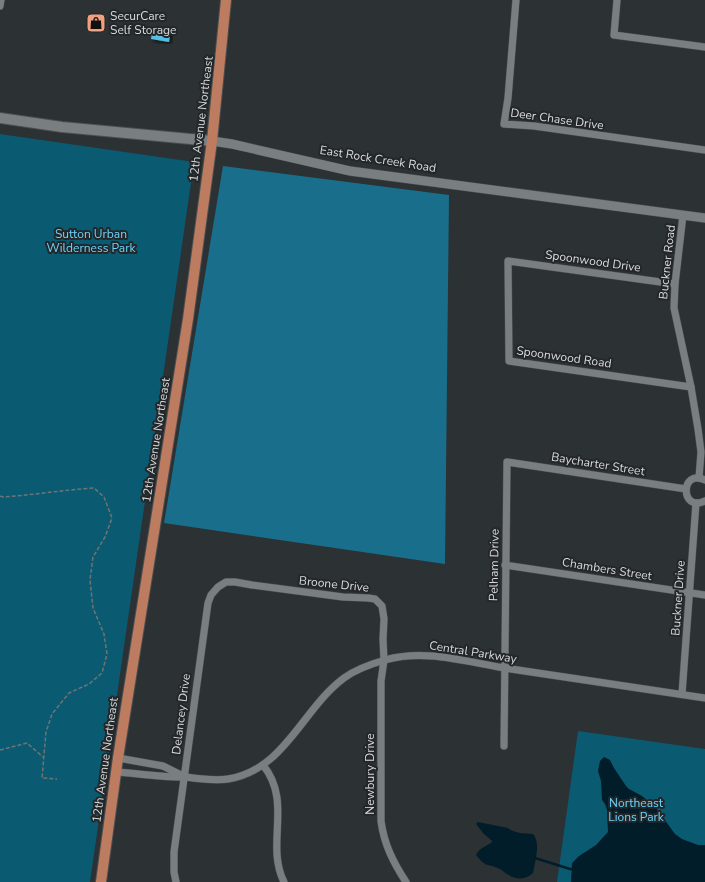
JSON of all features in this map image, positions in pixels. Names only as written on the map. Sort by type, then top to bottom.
[{"type":"main road","name":"12th Avenue Northeast","points":[[101,882],[118,758],[188,319],[212,141],[226,0]]},
{"type":"main road","name":"East Rock Creek Road","points":[[0,118],[62,127],[212,141]]},
{"type":"street","points":[[0,6],[1,0]]},
{"type":"street","name":"Deer Chase Drive","points":[[516,0],[508,98],[504,124],[534,126],[705,150]]},
{"type":"street","points":[[618,0],[614,35],[705,47]]},
{"type":"street","name":"East Rock Creek Road","points":[[212,141],[232,144],[350,171],[705,218]]},
{"type":"street","points":[[705,213],[705,218]]},
{"type":"street","name":"Buckner Road","points":[[683,215],[675,284],[674,308],[691,387],[701,452],[702,479]]},
{"type":"street","name":"Spoonwood Drive","points":[[508,261],[675,284]]},
{"type":"street","name":"Spoonwood Road","points":[[508,261],[509,361],[691,387]]},
{"type":"street","name":"Baycharter Street","points":[[506,462],[686,489]]},
{"type":"street","name":"Pelham Drive","points":[[504,746],[506,462]]},
{"type":"street","points":[[702,479],[690,480],[686,489],[688,497],[696,503],[705,501]]},
{"type":"street","name":"Buckner Drive","points":[[682,694],[696,503]]},
{"type":"street","name":"Chambers Street","points":[[505,565],[705,595]]},
{"type":"street","name":"Delancey Drive","points":[[176,882],[174,872],[174,852],[198,669],[209,598],[218,587],[226,582],[252,585]]},
{"type":"street","name":"Broone Drive","points":[[252,585],[375,600],[383,609],[384,618],[382,640],[384,660]]},
{"type":"street","name":"Central Parkway","points":[[116,772],[205,780],[228,779],[246,774],[263,765],[281,750],[321,702],[343,679],[360,669],[398,656],[424,654],[443,656],[505,668],[705,698]]},
{"type":"street","name":"Newbury Drive","points":[[384,660],[381,681],[381,820],[386,847],[406,882]]},
{"type":"street","name":"Central Parkway","points":[[118,758],[163,766],[185,777]]},
{"type":"street","points":[[263,765],[272,778],[277,795],[278,858],[284,882]]},
{"type":"path","points":[[0,496],[31,495],[71,489],[94,488],[104,497],[112,518],[105,537],[93,557],[90,580],[93,608],[104,634],[107,654],[102,673],[89,684],[69,693],[52,714],[46,732],[42,778],[57,779]]},
{"type":"path","points":[[0,750],[27,743],[43,757]]},
{"type":"green space","name":"Sutton Urban Wilderness Park","points":[[0,134],[194,162],[90,882],[0,882]]},
{"type":"green space","name":"Northeast Lions Park","points":[[578,731],[705,749],[705,882],[557,882]]},
{"type":"shaded area","points":[[223,166],[449,195],[445,564],[164,523]]},
{"type":"shaded area","points":[[604,757],[610,760],[629,789],[642,796],[656,808],[675,834],[682,839],[698,845],[705,845],[705,882],[571,882],[572,863],[579,856],[596,845],[608,832],[607,810],[602,800],[601,781],[598,771],[600,761]]},
{"type":"shaded area","points":[[478,822],[508,828],[517,832],[533,834],[537,842],[537,847],[533,873],[524,878],[517,878],[506,874],[496,867],[482,862],[476,855],[483,847],[492,841],[476,824]]},
{"type":"building","points":[[153,26],[171,29],[169,42],[151,39]]},
{"type":"waterway","points":[[535,858],[570,869],[575,869]]},
{"type":"place","name":"SecurCare Self Storage","points":[[96,23]]}]
